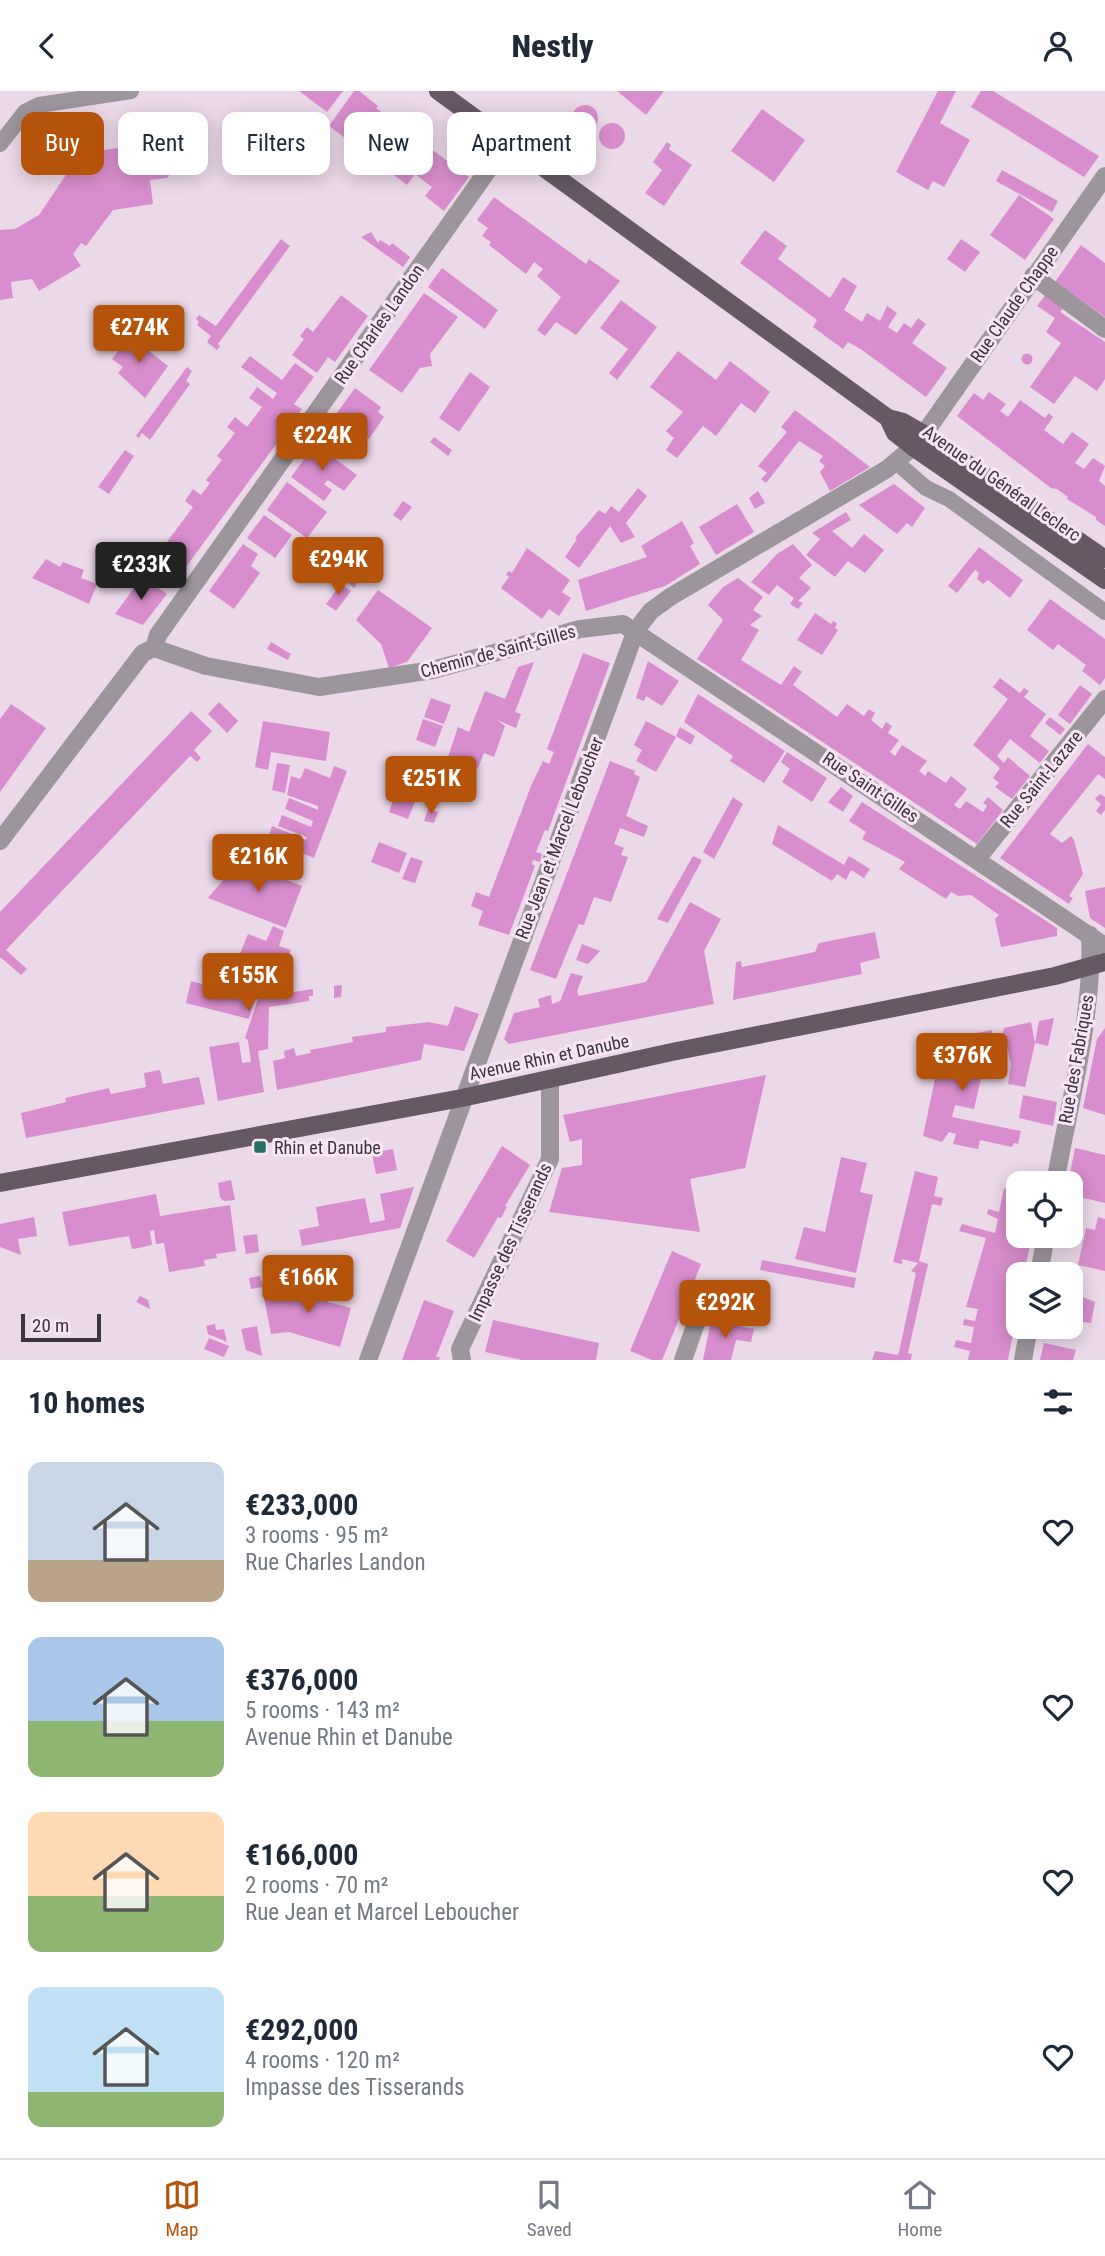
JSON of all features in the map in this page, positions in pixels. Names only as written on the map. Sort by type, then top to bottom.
[{"type":"main road","name":"Avenue du Général Leclerc","points":[[438,91],[467,112]]},
{"type":"main road","name":"Avenue du Général Leclerc","points":[[553,175],[888,418],[895,433],[919,440],[1105,559]]},
{"type":"main road","name":"Avenue du Général Leclerc","points":[[919,440],[1105,580]]},
{"type":"main road","name":"Avenue Rhin et Danube","points":[[0,1183],[462,1098],[672,1052],[1055,977],[1098,964]]},
{"type":"street","name":"Rue Charles Landon","points":[[0,841],[143,653],[154,648],[158,635],[485,175]]},
{"type":"street","name":"Rue Claude Chappe","points":[[919,440],[1105,176]]},
{"type":"street","points":[[1033,275],[1105,329]]},
{"type":"street","name":"Rue Jean et Marcel Leboucher","points":[[368,1360],[636,630],[651,611],[670,597],[896,462],[919,440]]},
{"type":"street","name":"Chemin de Saint-Gilles","points":[[154,648],[206,666],[319,687],[433,670],[580,629],[623,624],[636,630]]},
{"type":"street","name":"Rue Saint-Gilles","points":[[636,630],[1097,941]]},
{"type":"street","name":"Rue Saint-Lazare","points":[[977,859],[1105,699]]},
{"type":"street","name":"Rue des Fabriques","points":[[1057,1171],[1098,964],[1097,941]]},
{"type":"street","name":"Impasse des Tisserands","points":[[462,1360],[460,1349],[550,1159],[551,1079]]},
{"type":"street","points":[[683,1360],[705,1298]]},
{"type":"street","points":[[1023,1360],[1027,1339]]},
{"type":"lane","points":[[0,144],[25,112],[39,105],[131,91]]},
{"type":"lane","points":[[896,462],[926,488],[949,499],[1105,612]]},
{"type":"building","points":[[299,91],[343,91],[327,112]]},
{"type":"building","points":[[354,91],[359,91],[381,112],[344,112],[344,137],[330,125]]},
{"type":"building","points":[[617,91],[664,91],[646,115]]},
{"type":"building","points":[[938,91],[956,91],[940,123],[970,140],[944,187],[933,181],[928,190],[896,172]]},
{"type":"building","points":[[981,91],[993,91],[1099,156],[1084,177],[971,107]]},
{"type":"building","points":[[585,105],[590,106],[594,109],[597,113],[596,124],[596,112],[574,112]]},
{"type":"building","points":[[762,109],[805,140],[774,182],[731,151]]},
{"type":"building","points":[[612,123],[621,127],[625,136],[621,145],[612,149],[603,145],[599,136],[603,127]]},
{"type":"building","points":[[667,142],[671,145],[669,149],[692,165],[664,206],[645,193],[662,170],[653,162]]},
{"type":"building","points":[[117,148],[118,175],[169,175],[167,178],[150,180],[153,204],[113,210],[86,246],[81,243],[73,254],[81,266],[39,291],[32,279],[11,282],[13,298],[0,300],[0,230],[15,229],[39,215],[66,175],[104,175],[104,150]]},
{"type":"building","points":[[433,150],[447,161],[447,175],[469,177],[444,211],[425,196],[432,187],[416,175],[433,175]]},
{"type":"building","points":[[1002,170],[1058,201],[1052,212],[996,181]]},
{"type":"building","points":[[394,175],[414,175],[407,185]]},
{"type":"building","points":[[1019,195],[1054,219],[1025,260],[990,235]]},
{"type":"building","points":[[494,197],[586,264],[589,259],[620,281],[576,335],[556,322],[545,336],[537,330],[561,297],[537,276],[543,269],[534,262],[526,274],[489,245],[491,242],[482,236],[488,228],[477,220]]},
{"type":"building","points":[[765,230],[787,246],[778,259],[830,298],[843,277],[857,286],[844,310],[862,322],[867,313],[880,321],[887,306],[897,313],[888,327],[897,333],[904,323],[911,328],[918,318],[926,324],[912,343],[947,368],[926,397],[862,350],[848,342],[843,349],[813,327],[817,320],[740,263]]},
{"type":"building","points":[[371,232],[378,243],[380,240],[390,246],[392,243],[410,257],[403,267],[361,237]]},
{"type":"building","points":[[281,239],[290,246],[218,344],[220,346],[217,350],[207,342],[211,336],[197,325],[199,322],[196,319],[199,315],[216,326]]},
{"type":"building","points":[[961,239],[980,252],[965,272],[947,259]]},
{"type":"building","points":[[1081,245],[1105,263],[1105,317],[1055,282]]},
{"type":"building","points":[[442,268],[498,310],[485,329],[428,287]]},
{"type":"building","points":[[424,293],[458,317],[430,354],[432,366],[420,368],[402,393],[369,370]]},
{"type":"building","points":[[1046,294],[1064,307],[1060,312],[1105,342],[1105,379],[1097,391],[1075,376],[1054,404],[1030,387],[1061,343],[1046,332],[1055,318],[1037,306]]},
{"type":"building","points":[[341,295],[368,316],[335,362],[328,357],[317,373],[292,355],[304,339],[300,336],[307,327],[313,332]]},
{"type":"building","points":[[621,300],[657,327],[617,380],[609,373],[628,349],[600,328]]},
{"type":"building","points":[[133,331],[144,339],[140,344],[168,366],[145,398],[118,373],[123,367],[112,359]]},
{"type":"building","points":[[678,351],[716,380],[730,361],[770,392],[755,413],[741,403],[716,436],[703,426],[677,458],[666,450],[674,438],[666,431],[683,412],[650,387]]},
{"type":"building","points":[[1027,354],[1031,355],[1031,363],[1027,364],[1023,363],[1022,359],[1023,355]]},
{"type":"building","points":[[250,356],[282,380],[295,363],[314,377],[294,404],[302,409],[180,575],[155,558],[193,507],[185,501],[193,489],[201,495],[210,483],[206,480],[222,460],[217,456],[235,433],[227,427],[235,417],[247,427],[262,407],[249,398],[257,387],[273,399],[277,393],[241,367]]},
{"type":"building","points":[[187,367],[192,371],[186,381],[190,384],[150,440],[142,433],[139,438],[136,436]]},
{"type":"building","points":[[470,372],[490,387],[459,432],[439,418]]},
{"type":"building","points":[[355,388],[381,407],[378,412],[384,417],[369,439],[362,433],[344,458],[318,439]]},
{"type":"building","points":[[989,392],[1006,404],[1000,411],[1008,417],[1020,400],[1045,418],[1049,413],[1053,417],[1044,430],[1063,444],[1072,432],[1089,444],[1075,463],[1084,469],[1093,458],[1105,466],[1099,481],[1105,486],[1105,526],[957,416],[974,393],[983,400]]},
{"type":"building","points":[[795,410],[870,467],[830,491],[820,472],[825,466],[819,461],[823,456],[799,441],[766,483],[761,479],[767,473],[758,466],[787,432],[781,427]]},
{"type":"building","points":[[434,437],[452,450],[448,456],[430,442]]},
{"type":"building","points":[[315,444],[357,475],[344,491],[328,480],[324,484],[332,490],[324,501],[291,477]]},
{"type":"building","points":[[125,450],[134,456],[109,494],[98,487]]},
{"type":"building","points":[[287,482],[327,512],[307,538],[267,510]]},
{"type":"building","points":[[894,484],[925,508],[912,527],[907,523],[897,534],[859,505]]},
{"type":"building","points":[[638,488],[647,496],[626,523],[635,537],[621,543],[610,526],[579,568],[565,557],[577,539],[575,538],[599,510],[605,514],[611,506],[619,512]]},
{"type":"building","points":[[758,491],[765,503],[755,509],[749,498]]},
{"type":"building","points":[[403,501],[412,507],[401,521],[393,515]]},
{"type":"building","points":[[737,504],[754,532],[716,555],[699,527]]},
{"type":"building","points":[[846,512],[851,520],[832,531],[852,548],[864,534],[884,550],[865,573],[848,561],[835,577],[806,555],[820,539],[812,533]]},
{"type":"building","points":[[264,515],[292,535],[275,558],[247,538]]},
{"type":"building","points":[[682,521],[694,543],[690,546],[700,564],[665,586],[586,611],[578,580],[647,557],[641,546]]},
{"type":"building","points":[[368,542],[380,551],[354,588],[346,581],[348,577],[344,574]]},
{"type":"building","points":[[243,544],[258,554],[251,566],[260,573],[234,609],[209,591]]},
{"type":"building","points":[[793,544],[812,565],[799,578],[811,588],[798,601],[803,603],[798,609],[790,604],[794,598],[777,585],[769,595],[751,582],[777,554]]},
{"type":"building","points":[[979,547],[1023,580],[1010,598],[988,580],[983,584],[977,579],[979,573],[975,570],[957,593],[948,586]]},
{"type":"building","points":[[527,548],[570,580],[562,592],[571,598],[559,616],[549,609],[542,619],[501,588],[509,577],[506,574],[509,571],[512,573]]},
{"type":"building","points":[[46,559],[60,567],[63,562],[84,570],[81,578],[97,584],[89,604],[32,578]]},
{"type":"building","points":[[142,577],[167,594],[143,625],[115,614]]},
{"type":"building","points":[[738,578],[763,597],[753,610],[762,616],[750,625],[759,630],[741,660],[781,685],[794,666],[802,672],[793,685],[837,717],[847,704],[864,716],[869,709],[875,713],[871,720],[882,729],[886,722],[892,726],[888,733],[899,740],[890,752],[895,756],[902,745],[927,761],[919,771],[925,776],[928,771],[946,783],[951,776],[967,789],[954,805],[960,809],[966,801],[983,812],[987,806],[983,803],[988,797],[1003,810],[977,844],[697,659],[723,620],[708,605],[723,587]]},
{"type":"building","points":[[341,584],[351,591],[336,611],[326,604]]},
{"type":"building","points":[[378,590],[432,628],[407,662],[389,668],[381,644],[356,620]]},
{"type":"building","points":[[1050,599],[1105,639],[1105,678],[1100,685],[1082,671],[1086,665],[1058,644],[1053,650],[1027,630]]},
{"type":"building","points":[[815,613],[831,624],[833,621],[837,623],[835,628],[838,630],[822,655],[797,640]]},
{"type":"building","points":[[271,642],[291,654],[288,660],[267,649]]},
{"type":"building","points":[[583,653],[610,663],[548,831],[545,830],[536,852],[542,854],[540,862],[533,860],[532,864],[535,866],[509,935],[478,925],[483,911],[471,906],[476,892],[489,897],[531,786],[543,761],[549,764],[554,752],[547,749]]},
{"type":"building","points":[[648,661],[679,681],[662,706],[646,696],[644,701],[636,698]]},
{"type":"building","points":[[534,662],[515,712],[521,714],[516,728],[497,720],[505,726],[494,757],[484,753],[478,768],[448,757],[458,727],[469,732],[485,691],[505,699],[518,667]]},
{"type":"building","points":[[1000,678],[1020,693],[1024,688],[1029,691],[1024,697],[1046,714],[1030,736],[1049,751],[1040,763],[1010,739],[997,756],[1004,763],[1008,757],[1030,776],[1012,799],[995,787],[999,783],[993,778],[1000,768],[973,745],[1008,699],[993,687]]},
{"type":"building","points":[[1080,685],[1092,694],[1070,724],[1058,715]]},
{"type":"building","points":[[698,694],[785,751],[764,783],[730,761],[733,756],[684,722]]},
{"type":"building","points":[[431,698],[451,705],[444,724],[424,717]]},
{"type":"building","points":[[219,702],[238,721],[227,733],[208,714]]},
{"type":"building","points":[[11,704],[46,728],[0,792],[0,719]]},
{"type":"building","points":[[191,711],[212,731],[194,750],[201,758],[197,762],[190,756],[6,950],[27,969],[21,975],[0,957],[0,912]]},
{"type":"building","points":[[1050,717],[1065,729],[1060,735],[1045,723]]},
{"type":"building","points":[[423,719],[443,726],[435,747],[416,740]]},
{"type":"building","points":[[263,721],[330,732],[326,761],[271,752],[268,770],[255,767]]},
{"type":"building","points":[[646,721],[676,737],[656,772],[636,761],[642,750],[634,745]]},
{"type":"building","points":[[680,727],[695,736],[691,745],[676,736]]},
{"type":"building","points":[[1088,744],[1105,757],[1105,779],[1098,774],[1050,834],[1062,843],[1071,836],[1074,840],[1083,874],[1069,896],[1073,898],[1069,904],[1000,858]]},
{"type":"building","points":[[787,752],[827,778],[812,802],[782,782],[790,769],[781,762]]},
{"type":"building","points":[[610,761],[635,771],[634,774],[640,777],[626,816],[648,826],[644,837],[620,828],[614,844],[624,848],[621,855],[628,857],[611,902],[594,897],[584,925],[579,924],[556,979],[530,970]]},
{"type":"building","points":[[277,763],[290,765],[285,793],[272,790]]},
{"type":"building","points":[[334,766],[347,771],[314,858],[268,839],[272,826],[306,840],[307,837],[278,826],[282,815],[311,827],[313,821],[285,809],[289,798],[318,810],[318,806],[287,795],[291,776],[300,779],[305,768],[330,778]]},
{"type":"building","points":[[404,771],[423,777],[416,797],[397,790]]},
{"type":"building","points":[[440,779],[454,784],[448,798],[442,797],[440,803],[432,800]]},
{"type":"building","points":[[841,787],[853,796],[843,812],[828,802]]},
{"type":"building","points":[[396,792],[416,799],[408,819],[389,812]]},
{"type":"building","points":[[1100,794],[1105,797],[1105,810],[1101,815],[1096,811],[1101,804],[1095,799]]},
{"type":"building","points":[[733,797],[743,804],[714,859],[703,852]]},
{"type":"building","points":[[862,802],[1057,928],[1057,936],[1001,947],[995,919],[999,915],[971,895],[958,896],[951,892],[946,899],[899,869],[905,862],[862,839],[866,832],[849,821]]},
{"type":"building","points":[[428,809],[438,812],[434,823],[424,821]]},
{"type":"building","points":[[778,825],[844,865],[849,856],[870,869],[864,878],[851,870],[846,880],[837,874],[832,881],[772,844]]},
{"type":"building","points":[[379,842],[407,853],[399,873],[371,862]]},
{"type":"building","points":[[693,856],[702,860],[668,923],[657,919]]},
{"type":"building","points":[[411,857],[423,861],[415,883],[402,879]]},
{"type":"building","points":[[239,861],[302,886],[286,928],[208,898]]},
{"type":"building","points":[[1105,887],[1105,928],[1090,918],[1085,891]]},
{"type":"building","points":[[690,902],[721,919],[704,951],[714,1004],[509,1044],[504,1039],[514,1013],[540,1007],[538,999],[551,995],[552,1004],[560,1001],[571,973],[583,976],[577,991],[579,996],[646,982]]},
{"type":"building","points":[[273,926],[284,931],[279,946],[291,950],[274,995],[313,989],[313,996],[309,996],[309,1001],[269,1007],[268,1049],[258,1051],[264,1092],[218,1101],[209,1047],[239,1042],[242,1063],[251,1062],[248,1040],[245,1038],[258,999],[255,998],[249,1019],[186,1003],[191,981],[239,994],[247,971],[235,966],[248,934],[266,941]]},
{"type":"building","points":[[875,932],[880,958],[860,963],[862,974],[733,1000],[736,962],[741,961],[742,967],[815,952],[819,943]]},
{"type":"building","points":[[582,944],[600,951],[588,964],[576,960]]},
{"type":"building","points":[[342,985],[341,997],[334,998],[334,986]]},
{"type":"building","points":[[455,1006],[479,1014],[464,1051],[424,1044],[421,1060],[277,1090],[273,1061],[285,1058],[284,1051],[294,1048],[296,1056],[311,1053],[310,1050],[353,1042],[352,1037],[386,1032],[386,1027],[429,1022],[448,1026]]},
{"type":"building","points":[[1054,1018],[1048,1046],[1035,1043],[1039,1021]]},
{"type":"building","points":[[1031,1022],[1035,1043],[1025,1087],[1008,1084],[1011,1066],[1007,1045],[1000,1046],[1004,1028]]},
{"type":"building","points":[[1105,1028],[1105,1115],[1083,1108],[1097,1039]]},
{"type":"building","points":[[992,1030],[974,1109],[955,1105],[952,1117],[1021,1131],[1018,1144],[1014,1143],[1012,1147],[980,1140],[978,1149],[953,1144],[956,1134],[949,1132],[942,1142],[923,1136],[938,1065],[933,1042]]},
{"type":"building","points":[[160,1070],[163,1084],[199,1077],[205,1104],[26,1138],[21,1113],[66,1102],[65,1098],[109,1088],[111,1094],[146,1087],[144,1073]]},
{"type":"building","points":[[766,1075],[745,1168],[690,1179],[700,1232],[549,1212],[562,1168],[582,1165],[582,1139],[570,1142],[563,1115]]},
{"type":"building","points":[[1023,1095],[1057,1102],[1053,1126],[1019,1118]]},
{"type":"building","points":[[502,1146],[530,1165],[505,1206],[507,1207],[501,1218],[498,1217],[474,1258],[446,1241]]},
{"type":"building","points":[[1075,1148],[1105,1155],[1105,1203],[1083,1198],[1083,1171],[1070,1171]]},
{"type":"building","points":[[393,1149],[397,1170],[376,1174],[372,1153]]},
{"type":"building","points":[[841,1157],[867,1163],[860,1192],[873,1195],[856,1273],[795,1259],[804,1227],[825,1232]]},
{"type":"building","points":[[915,1171],[938,1177],[934,1196],[943,1198],[941,1206],[932,1204],[919,1261],[928,1264],[908,1353],[912,1354],[911,1360],[872,1360],[875,1351],[898,1355],[899,1352],[916,1273],[911,1271],[918,1263],[902,1259],[902,1264],[893,1262]]},
{"type":"building","points":[[231,1180],[235,1200],[224,1201],[220,1198],[218,1183]]},
{"type":"building","points":[[414,1187],[400,1228],[302,1246],[299,1230],[319,1226],[316,1207],[365,1198],[370,1223],[385,1220],[380,1194]]},
{"type":"building","points":[[1004,1188],[1006,1248],[1029,1248],[1026,1262],[1006,1262],[1006,1339],[1012,1339],[1008,1360],[968,1360],[970,1351],[954,1347],[956,1340],[971,1343],[974,1327],[963,1325],[964,1319],[975,1321],[978,1309],[966,1307],[986,1238],[959,1231],[962,1224],[995,1233],[998,1219],[987,1214],[988,1209],[999,1212]]},
{"type":"building","points":[[156,1194],[160,1216],[230,1205],[236,1251],[216,1254],[217,1258],[204,1260],[205,1266],[169,1272],[164,1243],[156,1244],[154,1230],[150,1231],[152,1245],[139,1248],[132,1249],[129,1236],[69,1246],[62,1212]]},
{"type":"building","points":[[34,1217],[37,1236],[18,1239],[21,1255],[0,1247],[0,1224]]},
{"type":"building","points":[[1098,1217],[1105,1219],[1105,1271],[1083,1266],[1083,1262],[1079,1262],[1086,1228],[1095,1230]]},
{"type":"building","points":[[257,1234],[259,1252],[246,1254],[243,1236]]},
{"type":"building","points":[[672,1251],[701,1264],[684,1308],[686,1309],[662,1360],[652,1360],[630,1351]]},
{"type":"building","points":[[762,1260],[856,1278],[854,1288],[760,1270]]},
{"type":"building","points":[[260,1276],[263,1287],[251,1289],[249,1278]]},
{"type":"building","points":[[307,1283],[332,1290],[328,1302],[351,1308],[340,1347],[289,1332],[271,1334],[264,1298],[290,1293],[303,1297]]},
{"type":"building","points":[[140,1296],[148,1300],[150,1309],[136,1302]]},
{"type":"building","points":[[1083,1297],[1095,1302],[1091,1323],[1083,1322]]},
{"type":"building","points":[[424,1300],[454,1311],[436,1357],[440,1357],[439,1360],[402,1360]]},
{"type":"building","points":[[493,1320],[599,1343],[596,1360],[522,1360],[485,1352]]},
{"type":"building","points":[[711,1321],[754,1329],[751,1342],[736,1340],[731,1360],[703,1360]]},
{"type":"building","points":[[215,1324],[216,1330],[224,1329],[227,1342],[208,1334],[206,1326]]},
{"type":"building","points":[[257,1326],[262,1356],[246,1350],[241,1329]]},
{"type":"building","points":[[209,1338],[229,1346],[224,1357],[204,1349]]},
{"type":"building","points":[[1044,1343],[1076,1350],[1073,1360],[1040,1360]]},
{"type":"place","name":"Rhin et Danube","points":[[260,1147]]}]
